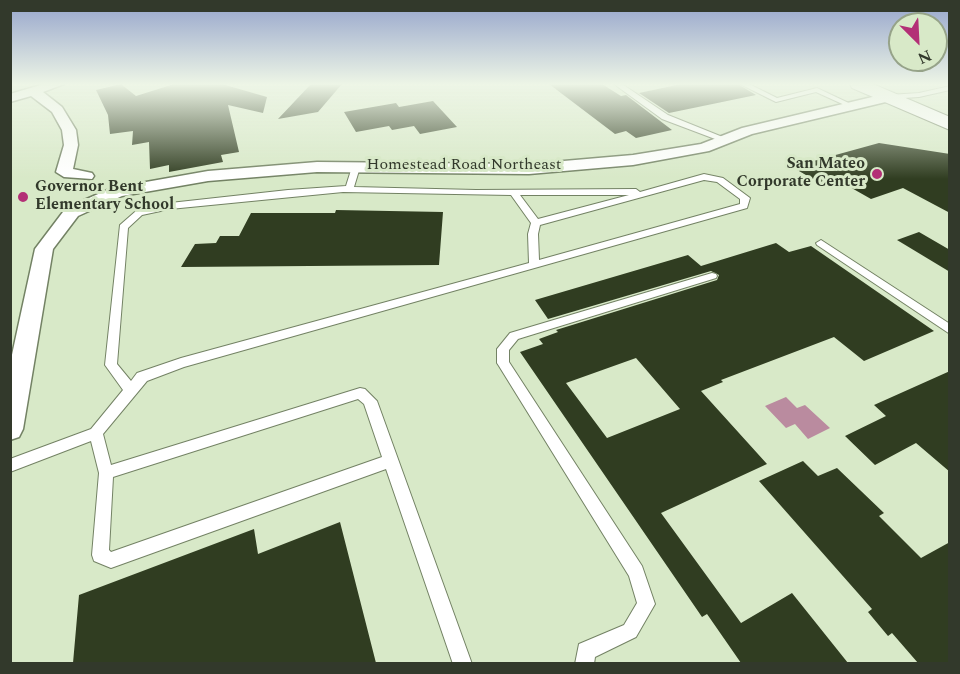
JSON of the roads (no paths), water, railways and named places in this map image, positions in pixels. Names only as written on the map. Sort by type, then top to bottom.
[{"type":"street","points":[[60,115],[69,130],[70,145],[64,172],[86,176]]},
{"type":"street","name":"Homestead Road Northeast","points":[[10,429],[44,249],[72,212],[118,192],[208,176],[317,167],[529,169],[676,154],[726,140],[747,131],[812,115]]},
{"type":"lane","points":[[663,115],[726,140]]},
{"type":"lane","points":[[349,190],[356,167]]},
{"type":"lane","points":[[10,466],[96,433],[142,377],[181,363],[744,206],[745,198],[720,180],[704,177],[536,223]]},
{"type":"lane","points":[[131,391],[111,365],[123,227],[128,219],[139,213],[170,206],[288,193],[349,190],[514,193],[649,192]]},
{"type":"lane","points":[[514,193],[536,223]]},
{"type":"lane","points":[[534,265],[533,234],[536,223]]},
{"type":"lane","points":[[821,243],[950,330]]},
{"type":"lane","points":[[584,663],[586,651],[630,631],[646,604],[636,572],[503,363],[503,349],[514,336],[712,276]]},
{"type":"lane","points":[[106,473],[360,393],[370,401],[463,663]]},
{"type":"lane","points":[[96,433],[106,473],[100,555],[111,560],[391,461]]},
{"type":"place","name":"San Mateo Corporate Center","points":[[877,174]]},
{"type":"place","name":"Governor Bent Elementary School","points":[[23,197]]}]
